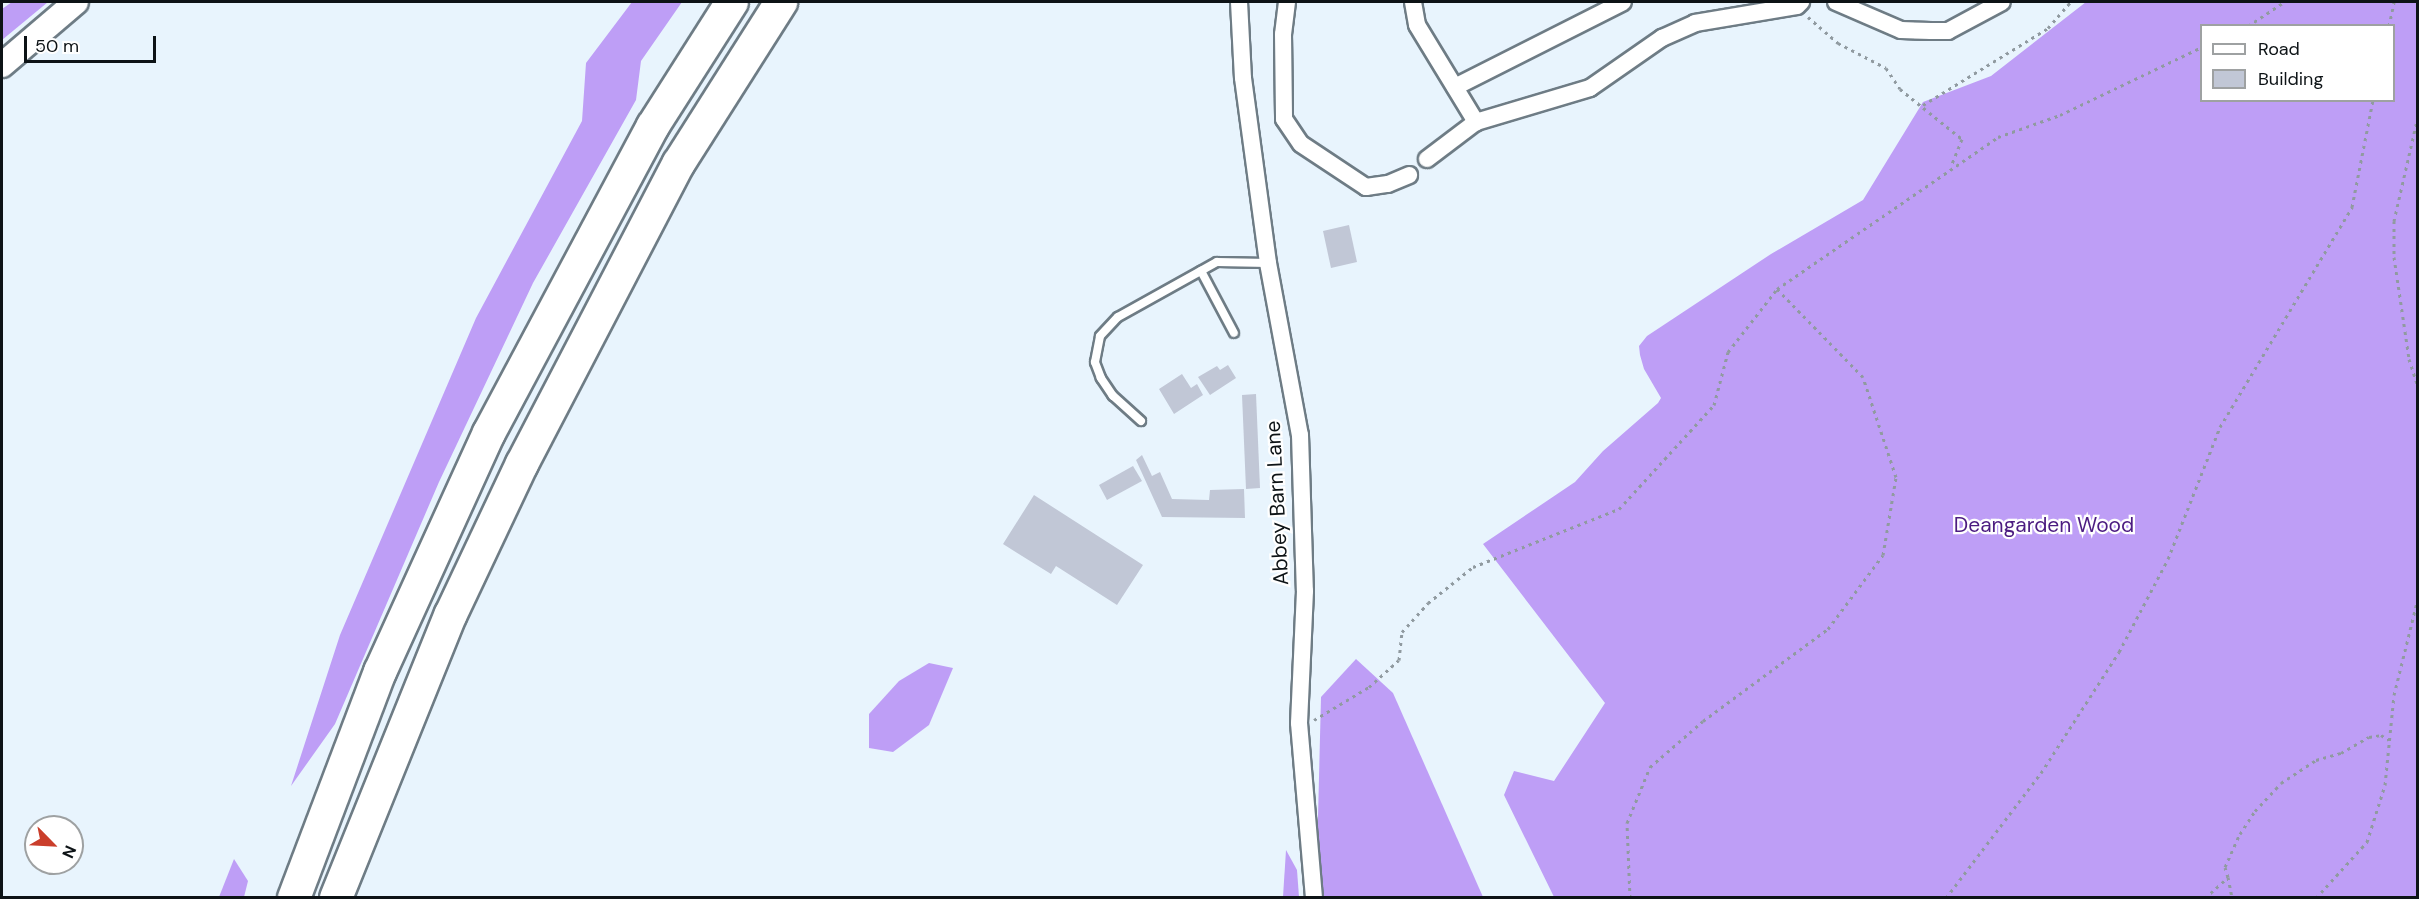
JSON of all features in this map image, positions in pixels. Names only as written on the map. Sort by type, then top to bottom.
[{"type":"highway","points":[[294,897],[380,672],[489,433],[653,126],[732,2]]},
{"type":"highway","points":[[336,897],[447,624],[522,464],[679,163],[781,2]]},
{"type":"street","points":[[2,65],[76,2]]},
{"type":"street","name":"Abbey Barn Lane","points":[[1239,2],[1243,78],[1268,263],[1300,435],[1305,591],[1299,723],[1314,897]]},
{"type":"street","points":[[1287,2],[1282,34],[1284,118],[1301,144],[1366,187],[1388,184],[1409,174]]},
{"type":"street","points":[[1413,2],[1417,25],[1476,122]]},
{"type":"street","points":[[1455,87],[1623,2]]},
{"type":"street","points":[[1836,2],[1901,30],[1948,31],[2002,2]]},
{"type":"street","points":[[1427,159],[1476,122],[1590,88],[1662,38],[1695,23],[1799,4]]},
{"type":"lane","points":[[1141,422],[1113,396],[1101,378],[1095,362],[1100,336],[1118,317],[1217,262],[1236,259],[1268,263]]},
{"type":"lane","points":[[1201,271],[1234,333]]},
{"type":"path","points":[[1923,105],[2048,28],[2071,2]]},
{"type":"path","points":[[2251,24],[2284,2]]},
{"type":"path","points":[[2389,24],[2394,2]]},
{"type":"path","points":[[1799,4],[1838,43],[1886,68],[1900,90],[1923,105],[1962,139],[1952,166]]},
{"type":"path","points":[[1299,723],[1317,720],[1369,687],[1400,660],[1402,632],[1428,603],[1473,567],[1619,509],[1714,405],[1728,352],[1777,289],[1867,230],[1952,166],[1998,137],[2060,115],[2200,48]]},
{"type":"path","points":[[1946,897],[2041,772],[2136,621],[2168,559],[2220,427],[2352,207],[2373,102]]},
{"type":"path","points":[[2418,116],[2394,221],[2394,257],[2409,359],[2418,387]]},
{"type":"path","points":[[1630,897],[1627,823],[1650,767],[1703,721],[1828,629],[1883,555],[1896,477],[1863,377],[1777,289]]},
{"type":"path","points":[[2316,897],[2367,842],[2385,785],[2394,695],[2418,598]]},
{"type":"path","points":[[2232,897],[2225,867],[2240,834],[2255,811],[2281,783],[2316,760],[2342,753],[2369,737],[2381,735],[2389,740]]},
{"type":"path","points":[[2205,897],[2228,878]]},
{"type":"green space","points":[[12,2],[48,2],[2,40],[2,9]]},
{"type":"green space","points":[[632,2],[682,2],[641,61],[636,100],[533,283],[439,482],[335,724],[291,786],[340,635],[476,318],[582,121],[586,63]]},
{"type":"green space","name":"Deangarden Wood","points":[[2086,2],[2417,2],[2417,897],[1554,897],[1504,795],[1514,771],[1554,781],[1605,703],[1483,544],[1575,482],[1603,451],[1658,403],[1661,398],[1644,369],[1640,355],[1639,346],[1647,336],[1771,254],[1863,200],[1923,102],[1991,76]]},
{"type":"green space","points":[[1356,659],[1393,693],[1483,897],[1316,898],[1321,697]]},
{"type":"green space","points":[[929,663],[953,668],[929,725],[893,752],[869,748],[869,714],[899,681]]},
{"type":"green space","points":[[1286,850],[1297,870],[1299,897],[1283,897]]},
{"type":"green space","points":[[234,859],[248,881],[244,897],[219,897]]},
{"type":"building","points":[[1349,225],[1357,262],[1331,268],[1323,231]]},
{"type":"building","points":[[1228,365],[1236,378],[1210,395],[1198,377],[1217,366],[1220,370]]},
{"type":"building","points":[[1182,374],[1191,388],[1197,384],[1203,395],[1174,414],[1159,389]]},
{"type":"building","points":[[1256,394],[1260,488],[1246,489],[1242,395]]},
{"type":"building","points":[[1142,455],[1152,476],[1160,472],[1172,499],[1209,500],[1210,490],[1244,489],[1245,518],[1162,517],[1136,460]]},
{"type":"building","points":[[1133,466],[1142,481],[1107,500],[1099,485]]},
{"type":"building","points":[[1034,495],[1143,565],[1117,605],[1056,566],[1051,574],[1003,544]]}]
